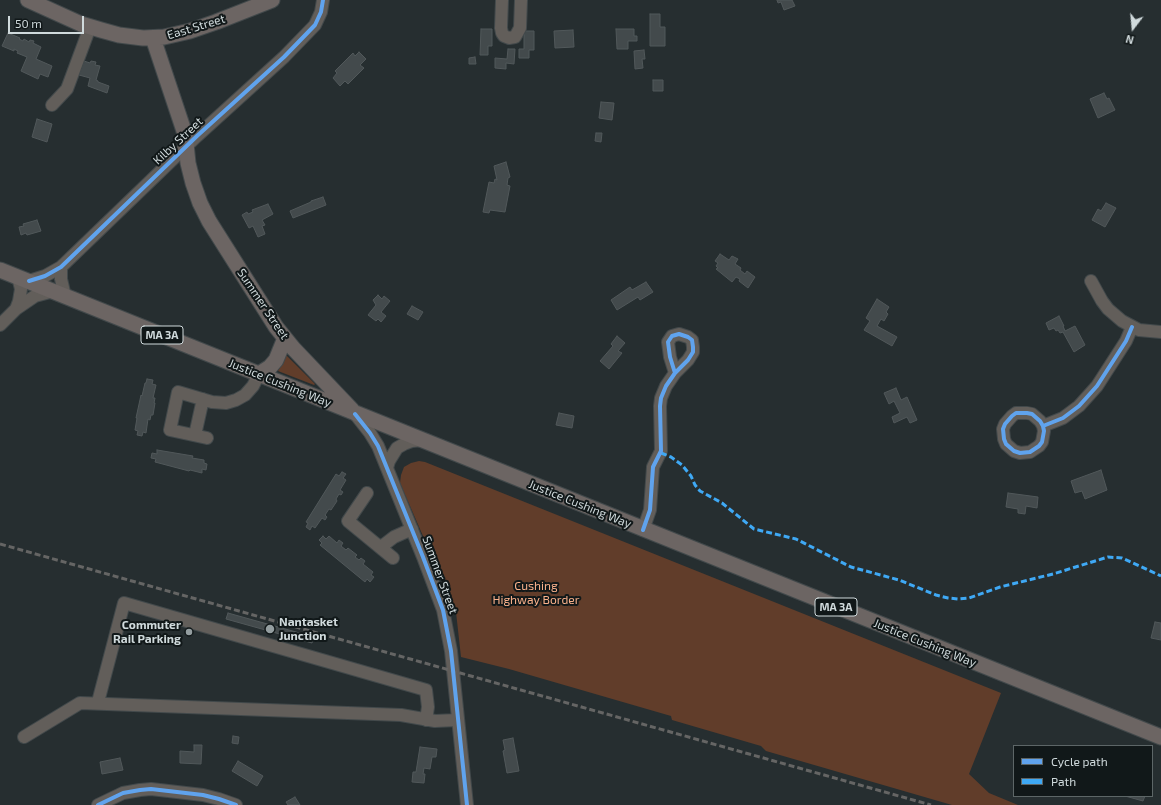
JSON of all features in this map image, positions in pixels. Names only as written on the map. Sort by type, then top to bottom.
[{"type":"main road","name":"East Street","points":[[28,0],[90,27],[119,35],[143,38],[153,38],[190,31],[216,22],[252,3],[272,0]]},
{"type":"main road","name":"Summer Street","points":[[153,38],[185,134],[188,163],[193,183],[206,217],[273,322],[285,338],[355,414]]},
{"type":"main road","name":"Justice Cushing Way","points":[[0,270],[643,530],[1161,737]]},
{"type":"main road","points":[[259,374],[274,364],[285,338]]},
{"type":"street","name":"Kilby Street","points":[[23,279],[45,276],[61,266],[186,146],[258,82],[306,35],[315,25],[320,15],[323,0]]},
{"type":"street","points":[[502,0],[501,28],[504,36],[509,38],[515,37],[520,28],[521,0]]},
{"type":"street","points":[[52,105],[67,89],[90,27]]},
{"type":"street","points":[[0,324],[16,309],[35,296],[59,294],[61,266]]},
{"type":"street","points":[[16,309],[20,301],[23,279]]},
{"type":"street","points":[[1091,281],[1108,309],[1122,321],[1132,327],[1146,332],[1161,332]]},
{"type":"street","points":[[1043,426],[1069,414],[1089,396],[1105,375],[1126,341],[1132,327]]},
{"type":"street","points":[[643,530],[650,510],[653,467],[661,451],[660,402],[666,386],[675,373]]},
{"type":"street","points":[[207,438],[170,430],[178,392],[221,403],[236,400],[249,391],[259,374]]},
{"type":"street","points":[[195,436],[203,399]]},
{"type":"street","name":"Summer Street","points":[[355,414],[378,446],[435,588],[447,626],[467,805]]},
{"type":"street","points":[[387,468],[389,460],[397,448],[412,441],[422,440]]},
{"type":"street","points":[[367,493],[348,521],[393,558]]},
{"type":"street","points":[[381,547],[387,541],[412,529]]},
{"type":"street","points":[[98,702],[124,603],[426,690],[428,707],[426,720]]},
{"type":"street","points":[[24,737],[80,703],[98,702],[401,715],[426,720],[457,720]]},
{"type":"street","points":[[98,805],[123,793],[151,789],[203,795],[236,805]]},
{"type":"green space","points":[[286,355],[315,384],[314,385],[278,371]]},
{"type":"green space","name":"Cushing Highway Border","points":[[419,461],[425,462],[1001,693],[969,774],[989,793],[1018,805],[952,805],[766,751],[761,746],[672,720],[671,716],[509,669],[461,657],[456,612],[400,483],[404,467]]},
{"type":"building","points":[[777,0],[792,0],[795,6],[784,10],[781,2],[778,3]]},
{"type":"building","points":[[650,14],[660,14],[660,27],[665,27],[665,46],[650,46]]},
{"type":"building","points":[[481,29],[492,29],[492,46],[488,46],[488,55],[480,55]]},
{"type":"building","points":[[616,29],[634,29],[634,36],[637,36],[637,41],[628,41],[628,49],[617,49]]},
{"type":"building","points":[[573,30],[574,47],[555,48],[554,31]]},
{"type":"building","points":[[524,31],[534,31],[534,50],[529,50],[529,58],[519,58],[519,49],[524,49]]},
{"type":"building","points":[[8,33],[20,38],[19,39],[23,41],[24,39],[29,42],[30,40],[34,41],[33,43],[41,47],[36,59],[52,66],[48,77],[40,74],[38,79],[21,71],[27,57],[17,53],[18,51],[14,49],[14,51],[2,46]]},
{"type":"building","points":[[508,49],[515,49],[514,64],[506,63],[506,69],[495,68],[495,58],[507,59]]},
{"type":"building","points":[[644,50],[645,59],[642,59],[643,68],[635,69],[634,51]]},
{"type":"building","points":[[359,52],[366,59],[360,65],[364,68],[348,84],[345,81],[340,86],[333,78],[337,73],[335,71],[353,53],[355,56]]},
{"type":"building","points":[[475,57],[476,64],[469,64],[469,58]]},
{"type":"building","points":[[84,61],[90,63],[91,61],[96,62],[95,65],[100,66],[96,80],[109,86],[107,93],[88,86],[90,78],[79,75]]},
{"type":"building","points":[[653,80],[663,80],[663,91],[653,91]]},
{"type":"building","points":[[1104,93],[1107,99],[1109,98],[1115,110],[1098,118],[1090,99]]},
{"type":"building","points":[[601,102],[614,103],[612,120],[599,118]]},
{"type":"building","points":[[37,119],[52,124],[47,142],[32,137]]},
{"type":"building","points":[[596,133],[602,133],[601,142],[595,141]]},
{"type":"building","points":[[506,162],[510,177],[508,178],[507,185],[510,186],[505,212],[490,210],[489,213],[483,212],[489,182],[494,183],[495,179],[497,180],[494,166]]},
{"type":"building","points":[[323,197],[326,205],[293,218],[290,211]]},
{"type":"building","points":[[1106,203],[1116,208],[1105,227],[1092,220],[1098,209],[1101,211]]},
{"type":"building","points":[[268,204],[273,214],[262,220],[265,225],[262,226],[265,234],[258,237],[253,226],[249,228],[242,215],[247,212],[248,214],[253,212],[252,210]]},
{"type":"building","points":[[37,220],[41,231],[21,235],[19,227],[24,226],[23,224]]},
{"type":"building","points":[[720,254],[729,260],[732,256],[738,259],[735,264],[741,268],[740,270],[745,274],[747,271],[755,277],[748,288],[739,281],[740,279],[736,277],[732,282],[716,269],[718,268],[716,266],[718,263],[715,261]]},
{"type":"building","points":[[646,282],[653,292],[640,300],[638,297],[617,310],[611,300],[630,287],[632,290]]},
{"type":"building","points":[[378,295],[382,299],[384,296],[390,301],[381,312],[386,316],[381,322],[378,319],[376,321],[368,315],[376,305],[373,300]]},
{"type":"building","points":[[877,299],[889,307],[886,312],[888,314],[884,321],[881,319],[877,326],[897,337],[892,346],[864,330],[870,321],[866,318]]},
{"type":"building","points":[[412,306],[423,312],[418,320],[407,314]]},
{"type":"building","points":[[1059,316],[1065,331],[1075,326],[1085,345],[1074,352],[1063,332],[1060,333],[1054,328],[1049,330],[1046,323]]},
{"type":"building","points":[[617,336],[625,343],[618,351],[622,353],[609,369],[600,361],[613,346],[611,344]]},
{"type":"building","points":[[147,379],[153,380],[152,384],[156,385],[153,398],[155,398],[155,403],[153,415],[151,415],[150,420],[148,419],[146,433],[143,432],[142,436],[137,435],[138,431],[135,430],[136,418],[141,395],[142,396]]},
{"type":"building","points":[[896,388],[901,400],[907,397],[917,420],[910,423],[907,417],[894,423],[892,417],[900,413],[894,401],[889,404],[884,393]]},
{"type":"building","points":[[559,413],[574,416],[572,428],[556,425]]},
{"type":"building","points":[[157,450],[193,456],[192,458],[204,460],[204,463],[207,464],[206,470],[202,469],[202,473],[189,471],[155,462],[156,459],[151,458],[152,453],[157,454]]},
{"type":"building","points":[[1101,470],[1107,490],[1085,499],[1082,491],[1075,493],[1071,481]]},
{"type":"building","points":[[342,472],[346,474],[343,478],[346,480],[340,490],[343,492],[341,495],[339,494],[336,499],[337,501],[331,510],[329,509],[325,515],[327,517],[325,520],[322,518],[315,528],[312,526],[310,530],[306,527],[308,523],[306,522],[336,474],[339,476]]},
{"type":"building","points":[[1008,493],[1038,497],[1037,508],[1026,506],[1025,514],[1018,513],[1018,509],[1006,507]]},
{"type":"building","points":[[323,536],[326,539],[329,536],[337,543],[339,540],[343,543],[341,546],[346,550],[348,548],[357,555],[355,557],[359,560],[361,558],[365,561],[363,564],[373,572],[371,575],[374,577],[370,582],[367,579],[365,582],[320,545],[322,543],[319,540]]},
{"type":"building","points":[[228,613],[314,637],[312,643],[226,619]]},
{"type":"building","points":[[1155,622],[1161,623],[1161,640],[1151,638]]},
{"type":"building","points":[[233,736],[239,737],[238,744],[232,743]]},
{"type":"building","points":[[513,738],[519,771],[507,773],[503,751],[505,750],[503,740]]},
{"type":"building","points":[[194,745],[202,745],[201,764],[180,763],[180,751],[194,752]]},
{"type":"building","points":[[420,747],[437,749],[436,757],[432,757],[430,769],[424,768],[424,783],[412,782],[413,772],[416,772]]},
{"type":"building","points":[[120,758],[123,770],[102,774],[100,762]]},
{"type":"building","points":[[238,761],[263,776],[257,786],[232,771]]},
{"type":"building","points":[[295,797],[300,805],[288,805],[286,802]]},
{"type":"building","points":[[1129,797],[1145,797],[1143,801]]},
{"type":"railway","points":[[0,544],[931,805]]},
{"type":"marked path","points":[[661,453],[671,457],[682,465],[700,491],[722,503],[754,529],[796,539],[851,567],[899,580],[936,595],[948,598],[969,598],[1000,587],[1053,574],[1108,557],[1122,558],[1161,576]]},
{"type":"cycle path","points":[[29,281],[45,276],[61,267],[197,136],[284,57],[315,25],[321,12],[323,0]]},
{"type":"cycle path","points":[[1043,426],[1044,431],[1042,442],[1030,452],[1020,453],[1014,451],[1006,444],[1003,429],[1005,424],[1016,413],[1032,414],[1043,426],[1063,418],[1079,406],[1097,386],[1126,341],[1132,327]]},
{"type":"cycle path","points":[[643,530],[650,510],[653,467],[661,451],[661,398],[666,386],[675,373],[670,357],[668,342],[672,336],[679,334],[692,340],[693,352],[688,360],[675,373]]},
{"type":"cycle path","points":[[355,414],[378,446],[443,610],[451,651],[467,805]]},
{"type":"cycle path","points":[[98,805],[123,793],[151,789],[203,795],[236,805]]},
{"type":"place","name":"Nantasket Junction","points":[[270,629]]},
{"type":"place","name":"Commuter Rail Parking","points":[[189,632]]}]
